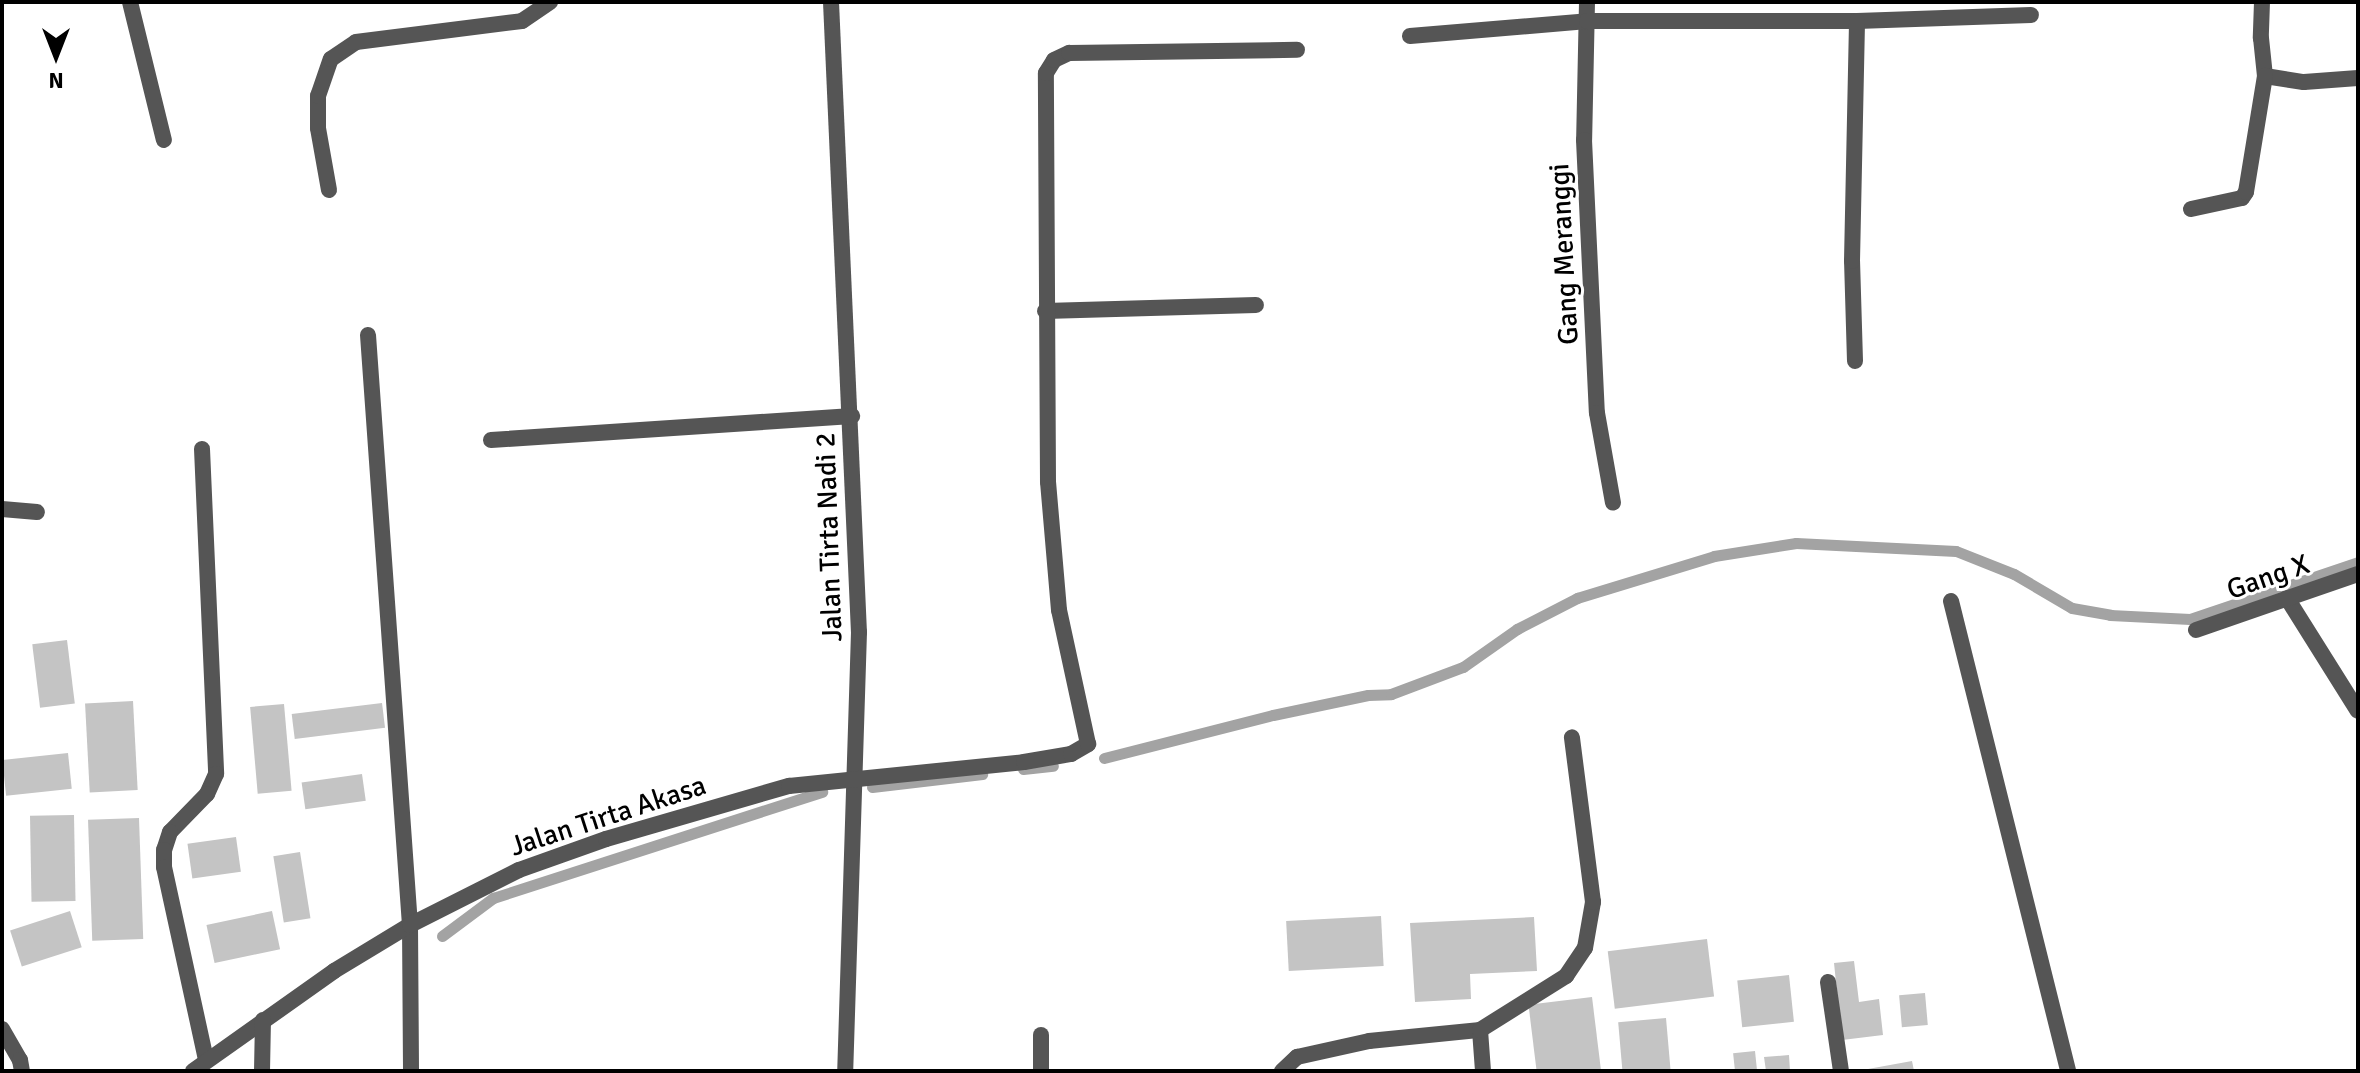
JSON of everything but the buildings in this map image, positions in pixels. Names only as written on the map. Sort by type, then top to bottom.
[{"type":"street","points":[[130,2],[164,140]]},
{"type":"street","points":[[329,190],[318,128],[318,96],[331,59],[356,42],[522,21],[545,9],[550,2]]},
{"type":"street","name":"Jalan Tirta Nadi 2","points":[[831,2],[852,416],[859,632],[845,1071]]},
{"type":"street","name":"Gang Meranggi","points":[[1587,2],[1584,140],[1597,413],[1613,503]]},
{"type":"street","points":[[2191,209],[2242,198],[2246,192],[2265,76],[2261,38],[2262,2]]},
{"type":"street","points":[[1410,36],[1587,21],[1857,21],[2031,15]]},
{"type":"street","points":[[1855,361],[1852,261],[1857,21]]},
{"type":"street","points":[[1256,305],[1045,311],[1046,73],[1054,60],[1069,53],[1297,50]]},
{"type":"street","points":[[2265,76],[2304,82],[2358,78]]},
{"type":"street","name":"Jalan Tirta Akasa","points":[[199,1066],[334,971],[410,925],[519,870],[606,839],[789,786],[1024,762],[1071,754],[1088,744],[1059,610],[1048,482],[1045,311]]},
{"type":"street","points":[[368,335],[410,925],[411,1071]]},
{"type":"street","points":[[491,440],[852,416]]},
{"type":"street","points":[[199,1066],[164,867],[164,850],[170,832],[207,794],[216,774],[202,449]]},
{"type":"street","points":[[2,509],[37,512]]},
{"type":"street","name":"Gang X","points":[[2196,630],[2358,574]]},
{"type":"street","points":[[2287,598],[2358,711]]},
{"type":"street","points":[[1951,601],[2068,1071]]},
{"type":"street","points":[[1282,1071],[1297,1057],[1369,1041],[1480,1030],[1566,976],[1585,948],[1593,902],[1572,737]]},
{"type":"street","points":[[1828,982],[1841,1071]]},
{"type":"street","points":[[262,1071],[263,1020]]},
{"type":"street","points":[[2,1029],[20,1060],[22,1071]]},
{"type":"street","points":[[1480,1030],[1483,1071]]},
{"type":"street","points":[[1041,1035],[1041,1071]]},
{"type":"waterway","points":[[1104,758],[1273,715],[1368,695],[1391,694],[1463,667],[1517,629],[1577,598],[1714,556],[1796,543],[1956,551],[2014,574],[2072,608],[2110,615],[2190,619],[2358,562]]},
{"type":"waterway","points":[[1023,769],[1053,766]]},
{"type":"waterway","points":[[872,787],[982,774]]},
{"type":"waterway","points":[[442,936],[493,898],[822,792]]}]
